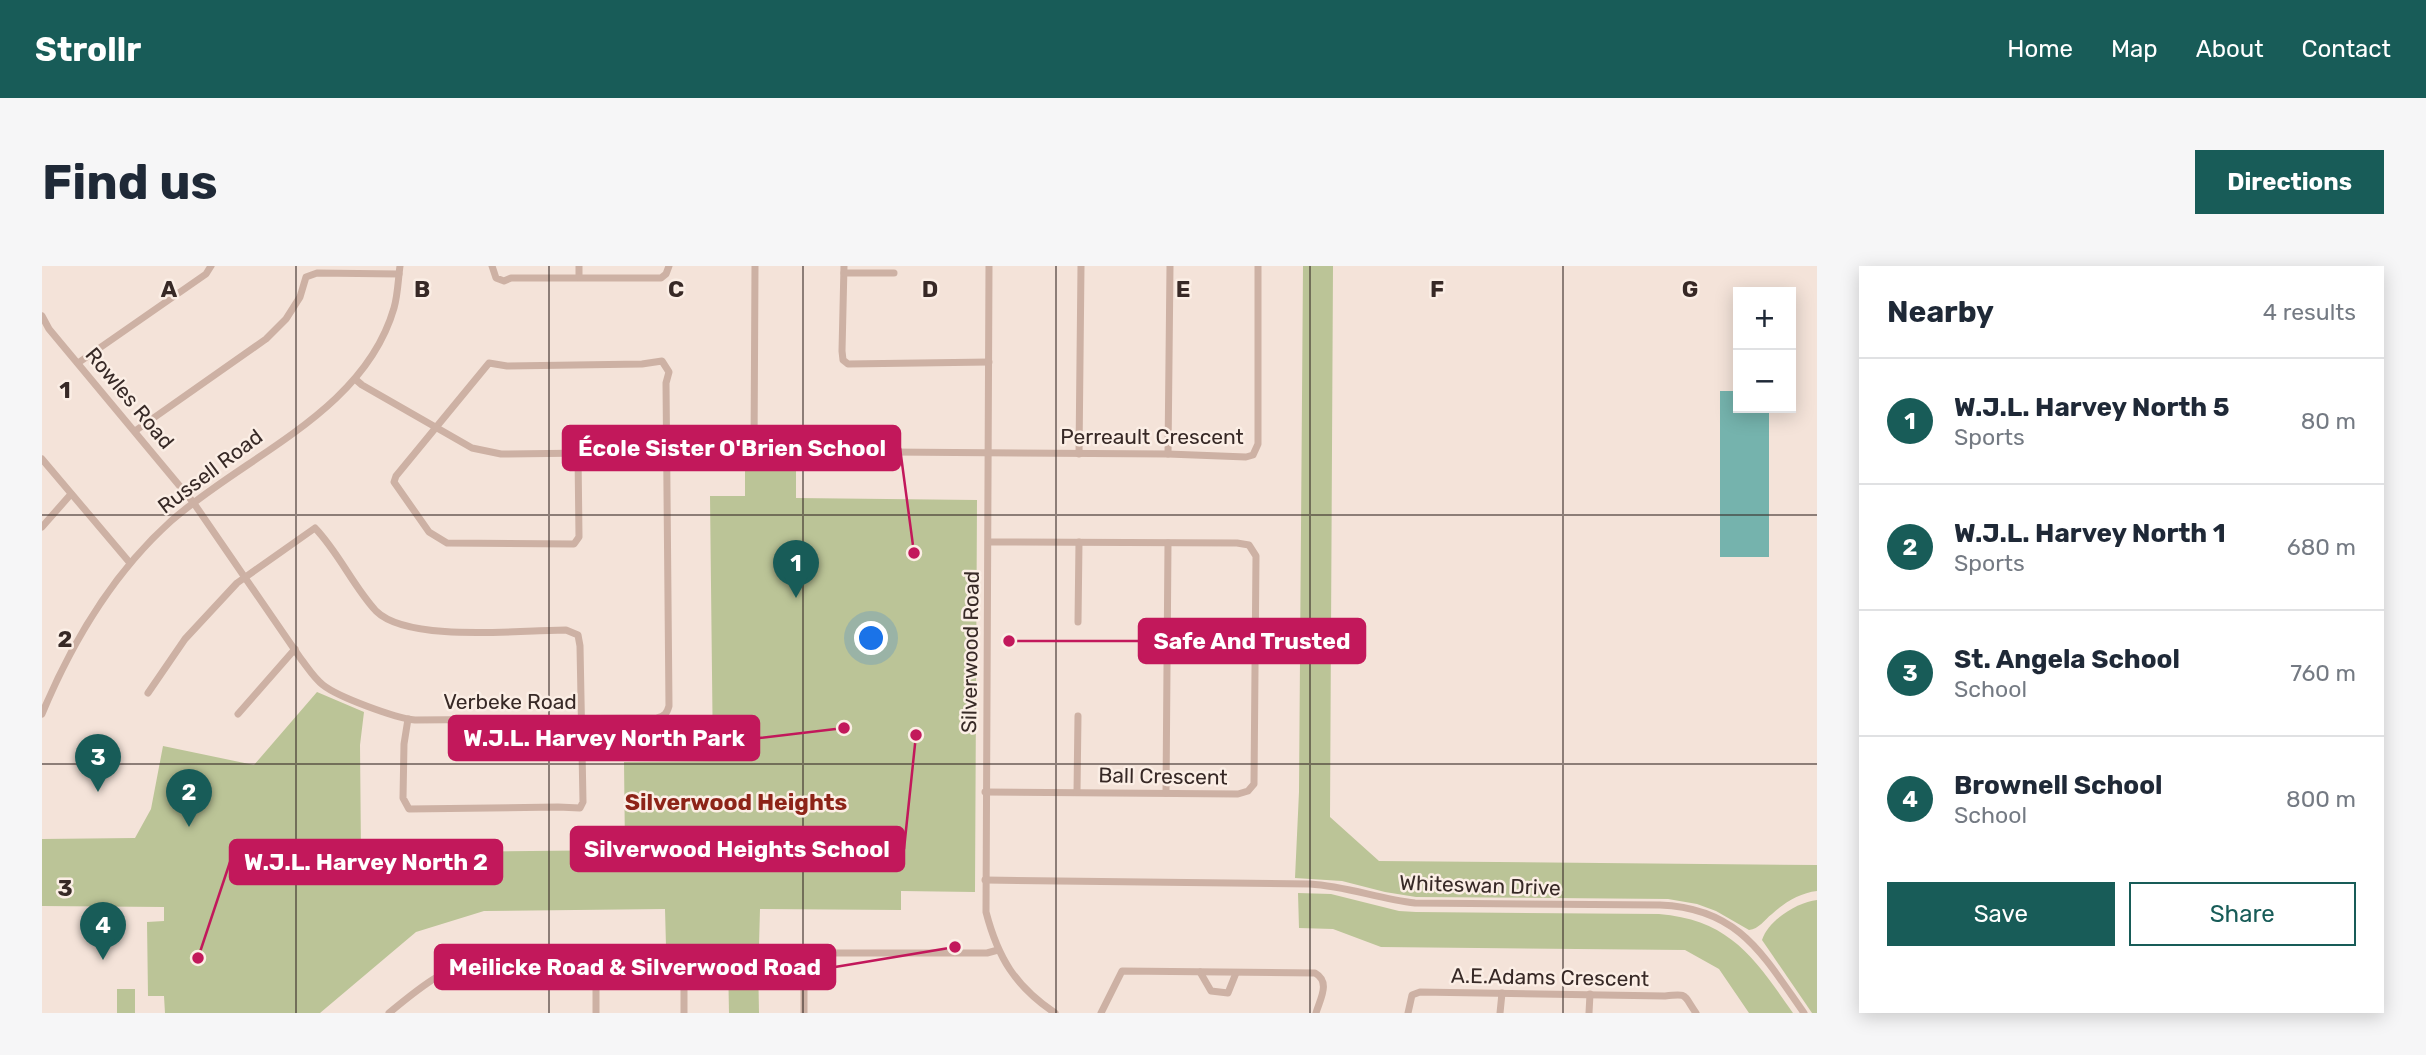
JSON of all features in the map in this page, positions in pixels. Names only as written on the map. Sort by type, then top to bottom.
[{"type":"street","points":[[78,363],[206,274],[211,266]]},
{"type":"street","points":[[492,266],[496,278],[504,281],[511,278],[661,278],[669,266]]},
{"type":"street","points":[[579,266],[579,277]]},
{"type":"street","points":[[754,451],[755,266]]},
{"type":"street","name":"Silverwood Road","points":[[989,266],[986,912],[998,950],[1020,985],[1035,1000],[1055,1013]]},
{"type":"street","points":[[1079,454],[1081,266]]},
{"type":"street","points":[[1168,454],[1170,266]]},
{"type":"street","name":"Perreault Crescent","points":[[355,379],[471,448],[501,454],[754,451],[1245,457],[1257,450],[1258,266]]},
{"type":"street","points":[[894,273],[844,269],[843,360],[848,364],[989,362]]},
{"type":"street","points":[[135,430],[266,339],[286,319],[300,297],[306,277],[317,273],[400,270]]},
{"type":"street","name":"Russell Road","points":[[42,714],[76,642],[130,563],[193,502],[319,413],[355,379],[372,356],[385,331],[394,309],[400,270]]},
{"type":"street","name":"Rowles Road","points":[[42,316],[49,329],[193,502]]},
{"type":"street","points":[[578,453],[579,537],[574,544],[447,543],[429,532],[394,482],[396,476],[489,363],[507,366],[642,365],[662,362],[669,372],[666,383],[667,453]]},
{"type":"street","name":"Verbeke Road","points":[[193,502],[295,649],[320,682],[332,691],[408,719],[657,718],[667,712],[669,700],[667,453]]},
{"type":"street","points":[[42,459],[130,563]]},
{"type":"street","points":[[42,527],[71,494]]},
{"type":"street","points":[[148,693],[202,618],[245,577],[315,528],[328,541],[374,609],[390,619],[428,631],[566,629],[574,632],[580,640],[583,802],[580,808],[571,809],[409,809],[402,798],[408,719]]},
{"type":"street","name":"Ball Crescent","points":[[985,792],[1238,794],[1248,791],[1254,784],[1255,556],[1249,545],[989,542]]},
{"type":"street","points":[[1078,622],[1079,542]]},
{"type":"street","points":[[1166,793],[1168,543]]},
{"type":"street","points":[[238,714],[295,649]]},
{"type":"street","points":[[1077,792],[1078,716]]},
{"type":"street","name":"Whiteswan Drive","points":[[985,880],[1310,884],[1334,886],[1392,901],[1415,903],[1660,905],[1685,908],[1718,919],[1755,945],[1804,1013]]},
{"type":"street","points":[[389,1013],[427,981],[470,961],[494,956],[987,954],[998,950]]},
{"type":"street","points":[[804,953],[804,1013]]},
{"type":"street","points":[[684,954],[684,1013]]},
{"type":"street","points":[[596,955],[596,1013]]},
{"type":"street","points":[[1101,1013],[1122,971],[1318,974],[1324,986],[1316,1013]]},
{"type":"street","points":[[1200,972],[1211,991],[1228,993],[1236,973]]},
{"type":"street","name":"A.E.Adams Crescent","points":[[1408,1013],[1411,999],[1417,992],[1665,996],[1679,993],[1688,998],[1696,1013]]},
{"type":"street","points":[[1500,1013],[1502,993]]},
{"type":"street","points":[[1589,1013],[1590,994]]},
{"type":"green space","points":[[1303,266],[1333,266],[1330,817],[1379,861],[1817,865],[1817,891],[1793,899],[1759,926],[1749,930],[1716,911],[1697,904],[1668,899],[1416,897],[1342,881],[1295,878],[1299,792]]},
{"type":"green space","points":[[745,460],[796,460],[796,498],[977,500],[975,892],[901,891],[901,910],[760,909],[759,945],[666,946],[665,909],[484,911],[416,932],[320,1013],[165,1013],[164,996],[148,996],[147,922],[164,921],[164,907],[42,906],[42,839],[135,838],[151,809],[163,746],[254,765],[317,692],[364,712],[360,745],[361,853],[625,850],[624,762],[713,761],[710,496],[745,496]]},
{"type":"green space","points":[[1298,893],[1331,894],[1399,911],[1659,914],[1684,918],[1705,924],[1739,946],[1766,976],[1793,1013],[1749,1013],[1719,969],[1685,950],[1381,947],[1333,929],[1299,928]]},
{"type":"green space","points":[[1817,900],[1817,1013],[1812,1013],[1762,940],[1770,926],[1785,913],[1801,904]]},
{"type":"green space","points":[[758,960],[759,1013],[729,1013],[728,961]]},
{"type":"green space","points":[[117,989],[135,989],[135,1013],[117,1013]]},
{"type":"water","points":[[1720,391],[1733,391],[1733,413],[1769,413],[1769,557],[1720,557]]},
{"type":"place","name":"École Sister O'Brien School","points":[[914,553]]},
{"type":"place","name":"W.J.L. Harvey North 5","points":[[796,598]]},
{"type":"place","name":"Safe And Trusted","points":[[1009,641]]},
{"type":"place","name":"W.J.L. Harvey North Park","points":[[844,728]]},
{"type":"place","name":"Silverwood Heights School","points":[[916,735]]},
{"type":"place","name":"St. Angela School","points":[[98,792]]},
{"type":"place","name":"W.J.L. Harvey North 1","points":[[189,827]]},
{"type":"place","name":"Meilicke Road & Silverwood Road","points":[[955,947]]},
{"type":"place","name":"W.J.L. Harvey North 2","points":[[198,958]]},
{"type":"place","name":"Brownell School","points":[[103,960]]},
{"type":"district","name":"Silverwood Heights","points":[[736,802]]}]
